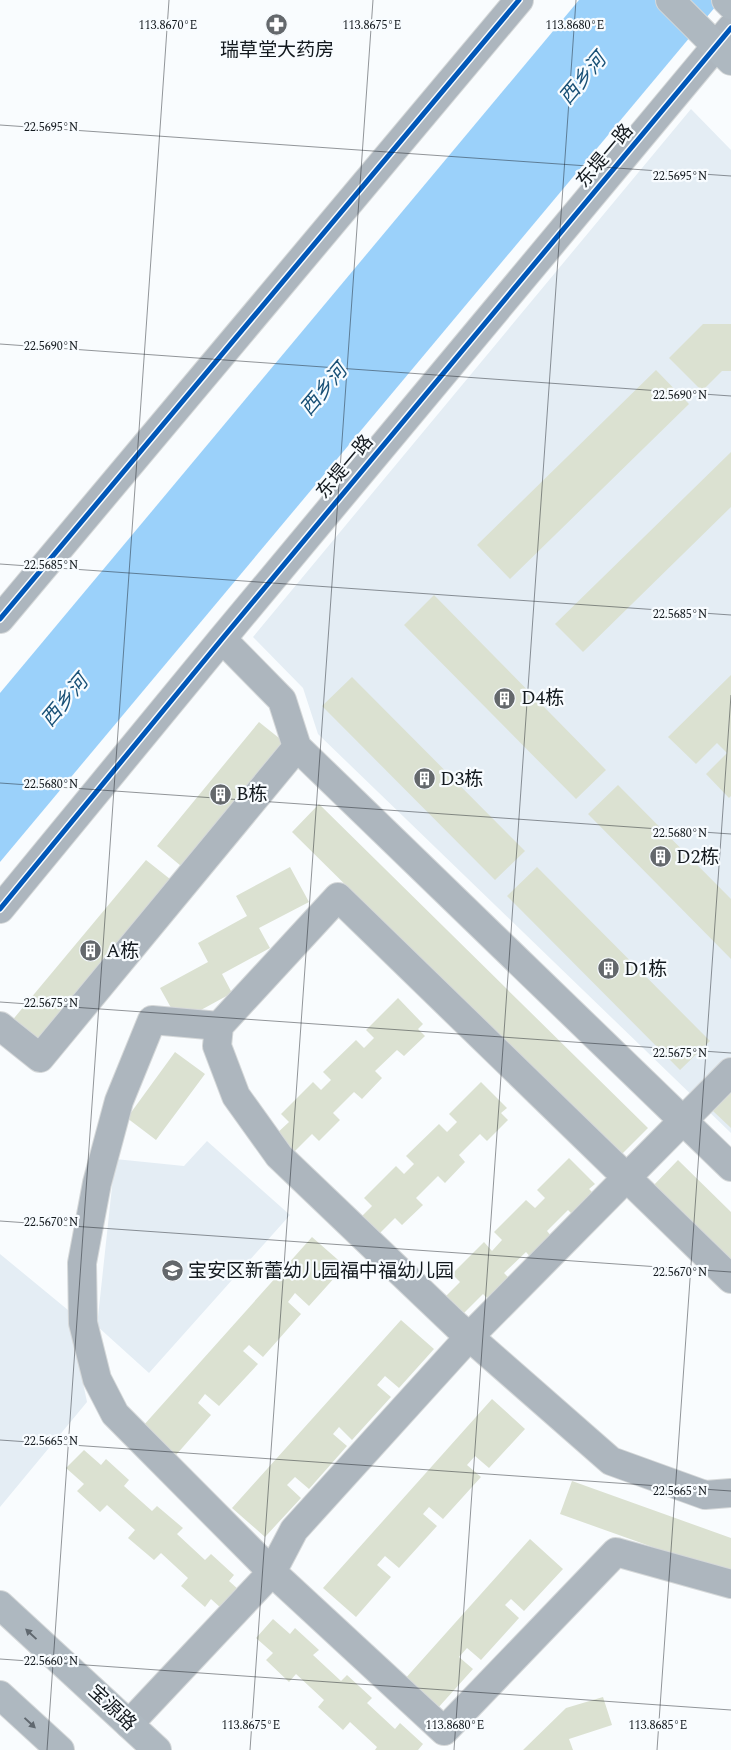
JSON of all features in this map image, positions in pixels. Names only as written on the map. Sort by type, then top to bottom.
[{"type":"main road","points":[[670,0],[721,43]]},
{"type":"main road","points":[[726,0],[731,5]]},
{"type":"main road","name":"宝源路","points":[[0,1605],[157,1750]]},
{"type":"main road","points":[[0,1695],[60,1750]]},
{"type":"street","points":[[0,619],[519,0]]},
{"type":"street","name":"东堤一路","points":[[0,909],[222,639],[721,43]]},
{"type":"street","points":[[222,639],[282,700],[297,747],[731,1167]]},
{"type":"street","points":[[0,1026],[40,1058],[297,747]]},
{"type":"street","points":[[731,1279],[338,897],[219,1026],[217,1046],[236,1096],[279,1156],[469,1337],[611,1460],[705,1495],[731,1494]]},
{"type":"street","points":[[219,1026],[152,1020],[119,1101],[96,1183],[82,1263],[84,1323],[97,1380],[115,1414],[272,1572],[444,1731],[616,1552],[731,1584]]},
{"type":"street","points":[[130,1724],[272,1572],[294,1530],[469,1337],[731,1072]]},
{"type":"shaded area","points":[[691,109],[731,150],[731,1133],[318,734],[303,688],[253,637]]},
{"type":"shaded area","name":"宝安区新蕾幼儿园福中福幼儿园","points":[[207,1141],[290,1215],[149,1373],[97,1326],[115,1159],[184,1166]]},
{"type":"shaded area","points":[[0,1254],[68,1310],[87,1402],[0,1507]]},
{"type":"water","name":"西乡河","points":[[579,0],[721,0],[0,862],[0,693]]},
{"type":"building","points":[[703,324],[731,324],[731,371],[722,371],[702,391],[669,358]]},
{"type":"building","points":[[656,370],[689,404],[510,579],[477,545]]},
{"type":"building","points":[[731,452],[731,507],[583,652],[555,624]]},
{"type":"building","name":"D4栋","points":[[434,595],[606,770],[576,799],[404,625]]},
{"type":"building","points":[[731,675],[731,796],[729,798],[706,774],[727,753],[717,743],[696,764],[668,737]]},
{"type":"building","name":"D3栋","points":[[352,677],[525,851],[495,880],[322,706]]},
{"type":"building","name":"B栋","points":[[259,722],[284,742],[181,866],[157,846]]},
{"type":"building","name":"D2栋","points":[[618,785],[731,899],[731,959],[588,814]]},
{"type":"building","points":[[319,804],[648,1128],[620,1156],[292,832]]},
{"type":"building","name":"A栋","points":[[146,860],[170,879],[34,1043],[10,1023]]},
{"type":"building","points":[[290,867],[309,902],[259,928],[270,948],[222,974],[232,993],[179,1022],[160,988],[208,962],[198,943],[247,916],[236,896]]},
{"type":"building","name":"D1栋","points":[[537,867],[710,1041],[680,1070],[507,896]]},
{"type":"building","points":[[398,998],[423,1024],[418,1029],[425,1036],[404,1056],[397,1050],[375,1071],[382,1078],[362,1099],[354,1092],[333,1113],[340,1120],[319,1141],[312,1134],[293,1153],[275,1135],[289,1122],[281,1114],[313,1082],[321,1090],[331,1080],[323,1072],[356,1040],[364,1048],[374,1038],[366,1030]]},
{"type":"building","points":[[175,1052],[205,1074],[156,1140],[127,1118]]},
{"type":"building","points":[[481,1082],[507,1108],[501,1113],[508,1120],[487,1141],[480,1134],[459,1155],[465,1162],[445,1183],[438,1176],[416,1198],[423,1205],[402,1225],[395,1218],[376,1237],[358,1220],[372,1206],[364,1198],[396,1166],[404,1174],[414,1164],[406,1156],[439,1124],[447,1132],[457,1122],[449,1114]]},
{"type":"building","points":[[731,1092],[731,1128],[713,1111]]},
{"type":"building","points":[[569,1158],[595,1184],[589,1189],[596,1196],[575,1217],[568,1210],[547,1231],[553,1238],[532,1259],[526,1252],[504,1273],[511,1280],[490,1301],[483,1294],[464,1313],[446,1296],[460,1282],[452,1274],[484,1242],[492,1251],[502,1240],[494,1232],[526,1200],[535,1208],[545,1198],[537,1190]]},
{"type":"building","points":[[678,1160],[731,1212],[731,1267],[651,1188]]},
{"type":"building","points":[[312,1237],[345,1266],[309,1306],[295,1293],[288,1302],[301,1314],[263,1357],[249,1345],[243,1351],[258,1364],[219,1406],[205,1394],[198,1403],[211,1415],[176,1455],[143,1426]]},
{"type":"building","points":[[401,1320],[434,1349],[399,1388],[385,1376],[377,1385],[391,1397],[352,1440],[339,1427],[333,1434],[347,1446],[309,1489],[295,1477],[287,1485],[301,1498],[265,1537],[232,1508]]},
{"type":"building","points":[[492,1399],[525,1429],[489,1468],[475,1456],[467,1465],[481,1477],[443,1519],[429,1507],[423,1514],[437,1526],[399,1568],[385,1556],[377,1565],[391,1577],[356,1617],[323,1588]]},
{"type":"building","points":[[84,1450],[101,1465],[106,1459],[129,1480],[124,1486],[152,1511],[157,1506],[183,1528],[177,1534],[205,1560],[211,1554],[234,1575],[229,1581],[239,1590],[222,1609],[211,1599],[205,1607],[181,1586],[188,1578],[161,1553],[154,1560],[128,1538],[135,1530],[107,1505],[100,1512],[77,1491],[84,1484],[66,1468]]},
{"type":"building","points":[[572,1481],[731,1538],[731,1575],[560,1514]]},
{"type":"building","points":[[530,1539],[563,1569],[524,1611],[511,1599],[505,1605],[519,1618],[481,1660],[467,1648],[459,1657],[473,1669],[437,1709],[404,1680]]},
{"type":"building","points":[[273,1619],[290,1634],[295,1628],[319,1650],[313,1655],[341,1681],[347,1675],[372,1698],[367,1703],[395,1729],[400,1723],[423,1744],[418,1750],[375,1750],[377,1747],[350,1722],[343,1730],[318,1707],[324,1700],[296,1674],[289,1682],[266,1660],[273,1653],[256,1638]]},
{"type":"building","points":[[603,1697],[612,1725],[569,1739],[573,1750],[523,1750],[566,1708]]},
{"type":"cycle path","points":[[0,619],[519,0]]},
{"type":"cycle path","points":[[0,909],[222,639],[731,28]]},
{"type":"place","name":"瑞草堂大药房","points":[[277,24]]},
{"type":"place","name":"D4栋","points":[[505,698]]},
{"type":"place","name":"D3栋","points":[[424,779]]},
{"type":"place","name":"B栋","points":[[220,794]]},
{"type":"place","name":"D2栋","points":[[660,857]]},
{"type":"place","name":"A栋","points":[[90,951]]},
{"type":"place","name":"D1栋","points":[[608,969]]},
{"type":"place","name":"宝安区新蕾幼儿园福中福幼儿园","points":[[172,1271]]}]
